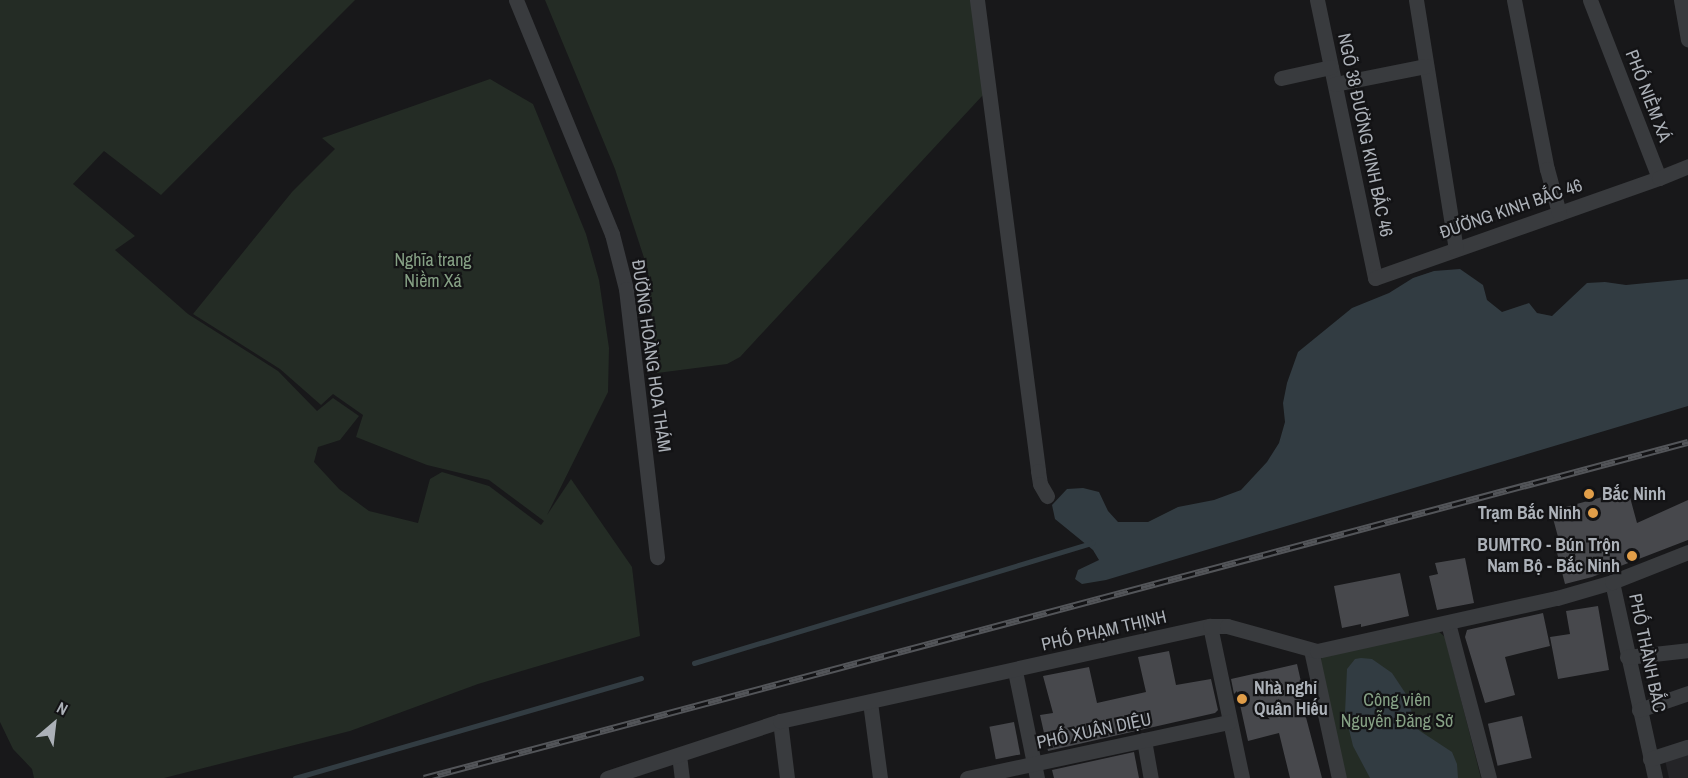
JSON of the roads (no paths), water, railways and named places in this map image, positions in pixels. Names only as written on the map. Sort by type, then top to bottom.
[{"type":"street","name":"ĐƯỜNG HOÀNG HOA THÁM","points":[[516,0],[612,234],[626,289],[657,557]]},
{"type":"street","points":[[977,0],[1038,471],[1040,484],[1047,496]]},
{"type":"street","name":"NGÕ 38 ĐƯỜNG KINH BẮC 46","points":[[1317,0],[1375,278]]},
{"type":"street","points":[[1416,0],[1456,249]]},
{"type":"street","points":[[1514,0],[1547,169],[1559,213]]},
{"type":"street","name":"PHỐ NIỀM XÁ","points":[[1590,0],[1659,178]]},
{"type":"street","points":[[1681,0],[1688,39]]},
{"type":"street","points":[[1335,84],[1426,66]]},
{"type":"street","points":[[1281,78],[1331,68]]},
{"type":"street","points":[[1659,178],[1688,166]]},
{"type":"street","name":"ĐƯỜNG KINH BẮC 46","points":[[1375,278],[1659,178]]},
{"type":"street","name":"PHỐ THÀNH BẮC","points":[[1655,778],[1612,582],[1688,552]]},
{"type":"street","name":"PHỐ PHẠM THỊNH","points":[[607,778],[780,721],[1015,671],[1210,626],[1227,626],[1311,650],[1557,598],[1612,582]]},
{"type":"street","points":[[1448,622],[1489,778]]},
{"type":"street","points":[[1210,626],[1242,778]]},
{"type":"street","points":[[1311,650],[1339,778]]},
{"type":"street","points":[[1627,657],[1688,650]]},
{"type":"street","points":[[1015,671],[1035,771]]},
{"type":"street","points":[[1639,710],[1688,693]]},
{"type":"street","points":[[870,702],[880,778]]},
{"type":"street","points":[[780,721],[787,778]]},
{"type":"street","name":"PHỐ XUÂN DIỆU","points":[[967,778],[1035,771],[1144,741],[1229,722]]},
{"type":"street","points":[[1144,741],[1151,778]]},
{"type":"street","points":[[1650,759],[1688,747]]},
{"type":"street","points":[[679,755],[682,778]]},
{"type":"waterway","points":[[694,663],[1092,543]]},
{"type":"waterway","points":[[295,778],[641,678]]},
{"type":"railway","points":[[424,778],[1688,442]]},
{"type":"place","name":"Bắc Ninh","points":[[1589,494]]},
{"type":"place","name":"Trạm Bắc Ninh","points":[[1593,513]]},
{"type":"place","name":"BUMTRO - Bún Trộn Nam Bộ - Bắc Ninh","points":[[1632,556]]},
{"type":"place","name":"Nhà nghỉ Quân Hiếu","points":[[1242,699]]},
{"type":"park label","name":"Nghĩa trang Niềm Xá","points":[[433,271]]},
{"type":"park label","name":"Công viên Nguyễn Đăng Sở","points":[[1397,711]]}]
